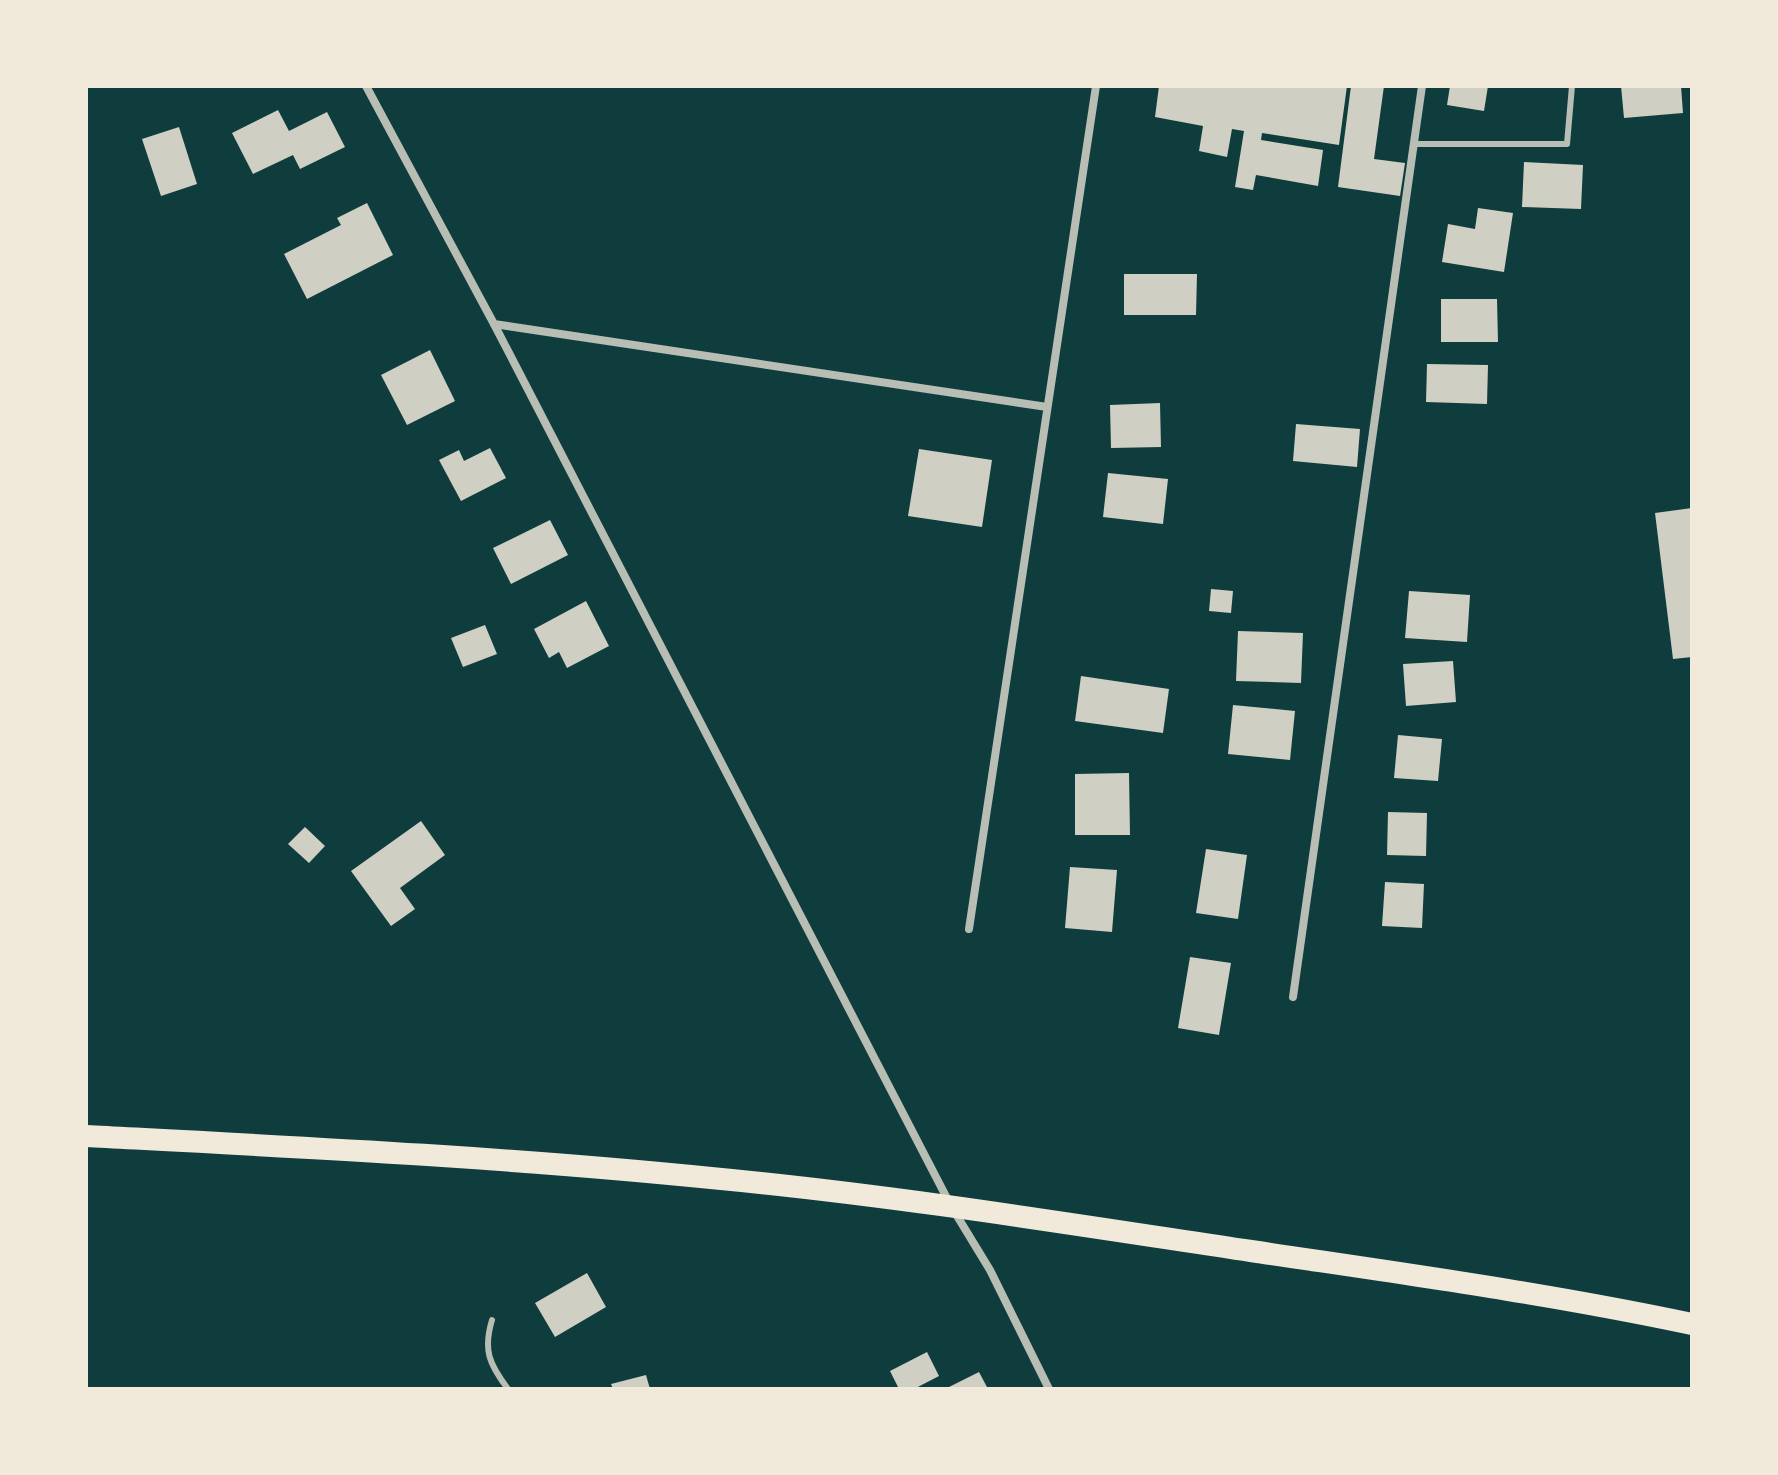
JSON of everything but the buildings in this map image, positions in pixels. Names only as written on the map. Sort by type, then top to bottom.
[{"type":"highway","points":[[86,1136],[433,1154],[713,1178],[951,1206],[1605,1305],[1692,1324]]},
{"type":"street","points":[[366,86],[494,324],[951,1206],[990,1270],[1049,1389]]},
{"type":"street","points":[[969,929],[1096,86]]},
{"type":"street","points":[[1293,997],[1422,86]]},
{"type":"street","points":[[494,324],[1047,407]]},
{"type":"lane","points":[[1413,144],[1567,144],[1572,86]]},
{"type":"lane","points":[[492,1320],[486,1340],[493,1370],[508,1389]]}]
